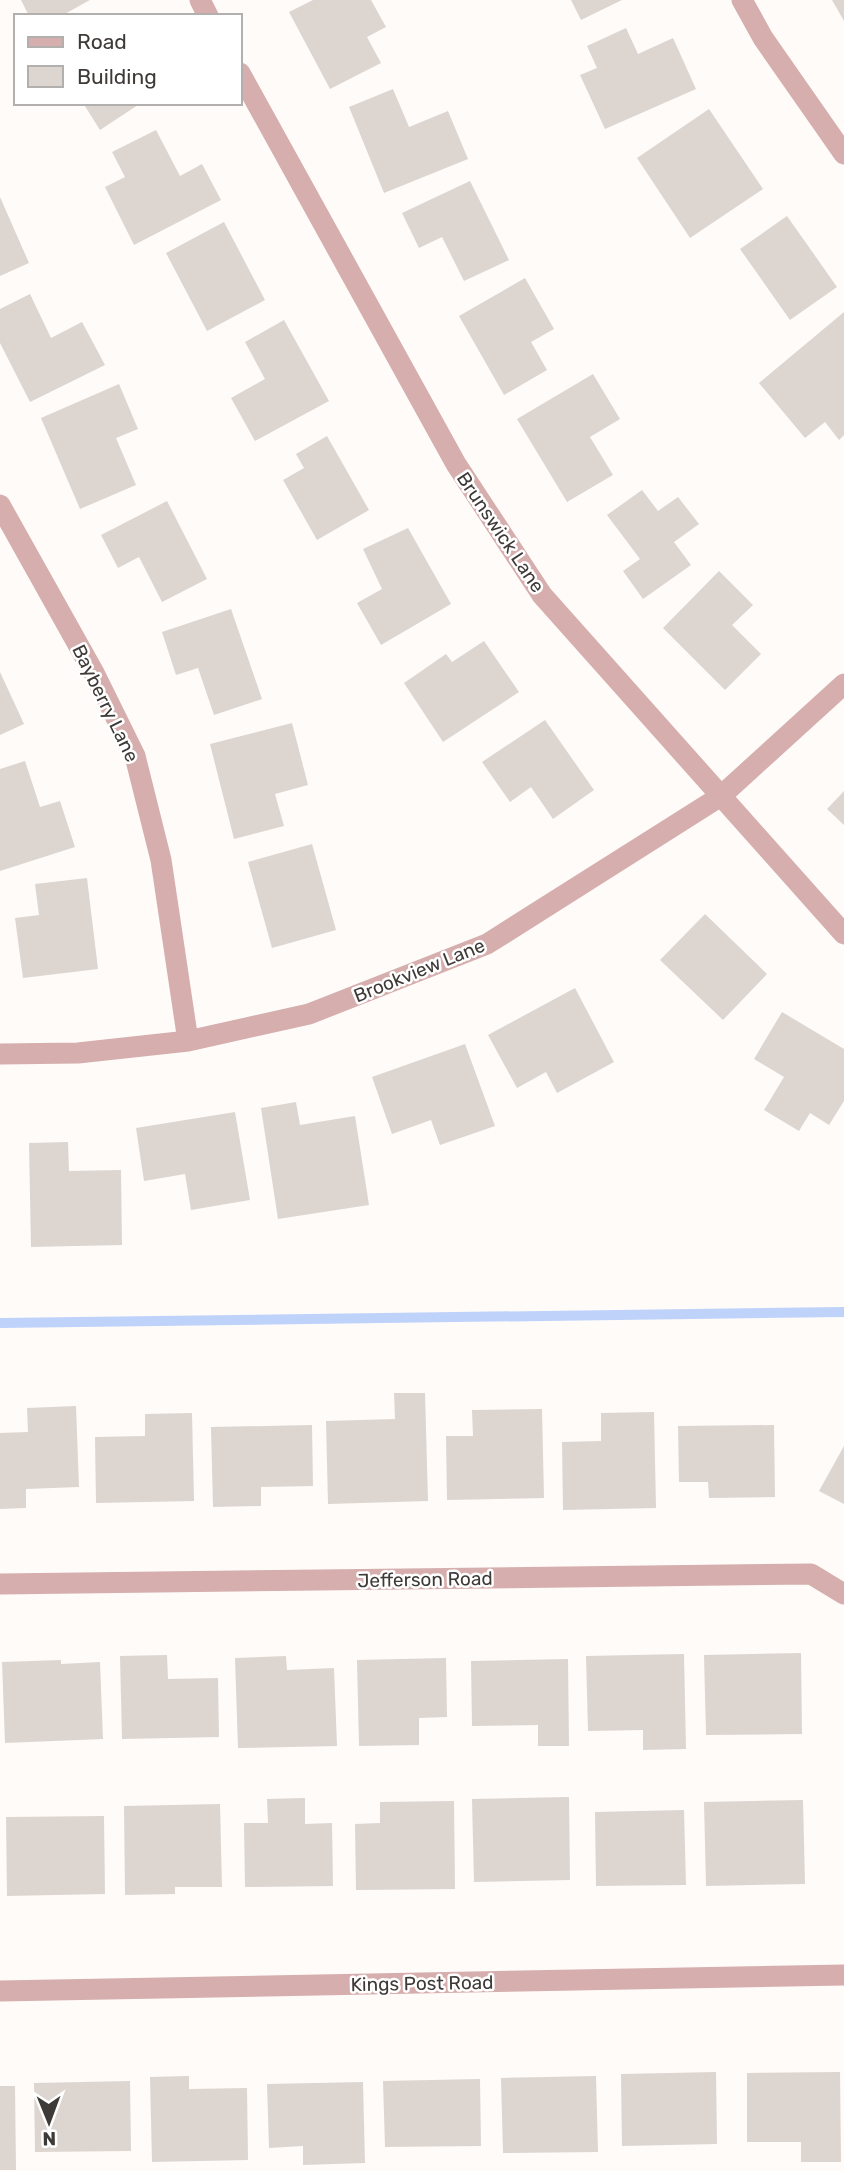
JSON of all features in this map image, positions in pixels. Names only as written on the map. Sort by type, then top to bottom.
[{"type":"street","points":[[742,0],[764,38],[844,154]]},
{"type":"street","name":"Brunswick Lane","points":[[242,77],[456,464],[542,596],[844,934]]},
{"type":"street","name":"Bayberry Lane","points":[[0,505],[94,673],[135,756],[161,860],[188,1041]]},
{"type":"street","name":"Brookview Lane","points":[[0,1054],[78,1053],[188,1041],[309,1014],[486,944],[721,796],[844,684]]},
{"type":"street","name":"Jefferson Road","points":[[0,1584],[811,1574],[844,1594]]},
{"type":"street","name":"Kings Post Road","points":[[0,1991],[844,1975]]},
{"type":"building","points":[[21,0],[90,0],[65,14],[28,14]]},
{"type":"building","points":[[313,0],[371,0],[386,27],[367,37],[381,63],[330,89],[289,12]]},
{"type":"building","points":[[571,0],[622,0],[581,20]]},
{"type":"building","points":[[832,0],[844,0],[844,21]]},
{"type":"building","points":[[626,28],[638,54],[673,38],[696,89],[605,129],[580,75],[597,68],[587,46]]},
{"type":"building","points":[[393,89],[409,127],[448,111],[468,159],[384,193],[349,107]]},
{"type":"building","points":[[84,105],[138,105],[100,130]]},
{"type":"building","points":[[709,109],[763,189],[690,238],[637,158]]},
{"type":"building","points":[[156,130],[180,176],[202,164],[221,200],[134,245],[105,187],[125,177],[112,152]]},
{"type":"building","points":[[470,181],[509,260],[464,281],[442,237],[419,248],[402,213]]},
{"type":"building","points":[[0,197],[29,263],[0,276]]},
{"type":"building","points":[[787,216],[837,287],[790,320],[740,249]]},
{"type":"building","points":[[224,222],[265,300],[207,331],[166,253]]},
{"type":"building","points":[[525,278],[554,329],[531,342],[547,370],[504,395],[459,316]]},
{"type":"building","points":[[30,294],[51,338],[82,322],[105,365],[30,402],[0,343],[0,309]]},
{"type":"building","points":[[844,312],[844,435],[839,440],[825,422],[805,438],[759,383]]},
{"type":"building","points":[[284,320],[329,401],[255,441],[231,398],[265,379],[245,342]]},
{"type":"building","points":[[593,374],[620,419],[590,437],[613,475],[567,502],[517,419]]},
{"type":"building","points":[[119,384],[138,429],[116,438],[136,485],[80,509],[41,418]]},
{"type":"building","points":[[327,436],[369,510],[317,540],[283,480],[304,468],[296,454]]},
{"type":"building","points":[[642,490],[658,511],[678,497],[699,524],[674,542],[691,565],[643,599],[623,571],[640,559],[607,515]]},
{"type":"building","points":[[167,501],[207,579],[162,602],[139,557],[118,568],[101,535]]},
{"type":"building","points":[[408,528],[451,604],[381,645],[357,603],[382,589],[363,549]]},
{"type":"building","points":[[719,571],[753,605],[732,625],[761,654],[725,690],[663,628]]},
{"type":"building","points":[[231,609],[262,699],[214,715],[198,668],[176,675],[162,632]]},
{"type":"building","points":[[484,641],[519,692],[443,742],[404,683],[446,654],[452,662]]},
{"type":"building","points":[[0,672],[24,724],[0,735]]},
{"type":"building","points":[[545,720],[594,790],[553,819],[531,787],[510,802],[482,762]]},
{"type":"building","points":[[292,723],[308,785],[275,794],[284,826],[234,839],[210,744]]},
{"type":"building","points":[[25,761],[40,807],[60,801],[75,847],[0,871],[0,769]]},
{"type":"building","points":[[844,791],[844,825],[827,809]]},
{"type":"building","points":[[312,844],[336,930],[272,948],[248,862]]},
{"type":"building","points":[[87,878],[98,969],[23,978],[15,918],[39,915],[35,884]]},
{"type":"building","points":[[705,914],[767,974],[723,1020],[660,960]]},
{"type":"building","points":[[575,988],[614,1062],[557,1093],[546,1072],[517,1088],[488,1035]]},
{"type":"building","points":[[782,1012],[844,1049],[844,1101],[829,1125],[810,1113],[799,1131],[764,1110],[784,1077],[754,1059]]},
{"type":"building","points":[[465,1044],[495,1126],[440,1145],[431,1120],[392,1134],[372,1077]]},
{"type":"building","points":[[296,1102],[300,1125],[355,1116],[369,1205],[278,1219],[261,1108]]},
{"type":"building","points":[[235,1112],[250,1200],[191,1210],[185,1174],[144,1181],[136,1128]]},
{"type":"building","points":[[68,1142],[69,1171],[121,1170],[122,1245],[31,1247],[29,1143]]},
{"type":"building","points":[[394,1393],[425,1393],[428,1501],[328,1504],[326,1421],[395,1419]]},
{"type":"building","points":[[76,1406],[79,1487],[26,1489],[26,1508],[0,1509],[0,1433],[28,1432],[27,1408]]},
{"type":"building","points":[[542,1409],[544,1498],[447,1500],[446,1436],[473,1436],[472,1410]]},
{"type":"building","points":[[654,1412],[656,1508],[563,1510],[562,1442],[601,1441],[601,1413]]},
{"type":"building","points":[[192,1413],[194,1501],[96,1503],[95,1437],[145,1436],[145,1414]]},
{"type":"building","points":[[312,1425],[313,1486],[261,1487],[261,1506],[213,1507],[211,1427]]},
{"type":"building","points":[[774,1425],[775,1497],[709,1498],[708,1482],[679,1482],[678,1426]]},
{"type":"building","points":[[844,1446],[844,1504],[819,1491]]},
{"type":"building","points":[[801,1653],[802,1734],[706,1735],[704,1655]]},
{"type":"building","points":[[684,1654],[686,1749],[643,1750],[643,1730],[588,1731],[586,1656]]},
{"type":"building","points":[[167,1655],[168,1679],[218,1678],[219,1737],[122,1739],[120,1656]]},
{"type":"building","points":[[286,1656],[287,1670],[334,1668],[337,1746],[238,1748],[235,1658]]},
{"type":"building","points":[[446,1658],[447,1717],[419,1718],[419,1745],[359,1746],[357,1660]]},
{"type":"building","points":[[568,1659],[569,1746],[538,1746],[538,1725],[472,1726],[471,1661]]},
{"type":"building","points":[[61,1660],[61,1664],[100,1662],[103,1739],[5,1743],[2,1662]]},
{"type":"building","points":[[569,1797],[570,1880],[474,1882],[472,1799]]},
{"type":"building","points":[[305,1798],[305,1824],[332,1823],[333,1886],[245,1887],[244,1823],[268,1823],[267,1799]]},
{"type":"building","points":[[803,1800],[805,1884],[706,1886],[704,1802]]},
{"type":"building","points":[[454,1801],[455,1889],[356,1890],[355,1824],[380,1823],[380,1802]]},
{"type":"building","points":[[220,1804],[222,1887],[175,1887],[175,1894],[125,1895],[124,1806]]},
{"type":"building","points":[[684,1810],[686,1885],[596,1886],[595,1812]]},
{"type":"building","points":[[104,1816],[105,1894],[7,1896],[6,1817]]},
{"type":"building","points":[[716,2072],[717,2144],[622,2146],[621,2074]]},
{"type":"building","points":[[840,2072],[841,2162],[801,2162],[801,2142],[747,2142],[747,2073]]},
{"type":"building","points":[[189,2076],[189,2089],[247,2088],[248,2160],[152,2162],[150,2077]]},
{"type":"building","points":[[596,2076],[598,2152],[503,2153],[501,2078]]},
{"type":"building","points":[[480,2079],[481,2146],[385,2147],[383,2081]]},
{"type":"building","points":[[130,2081],[131,2151],[35,2152],[34,2083]]},
{"type":"building","points":[[363,2082],[365,2163],[303,2165],[303,2146],[269,2148],[267,2084]]},
{"type":"building","points":[[0,2086],[15,2086],[16,2170],[0,2170]]},
{"type":"waterway","points":[[0,1323],[844,1312]]}]
